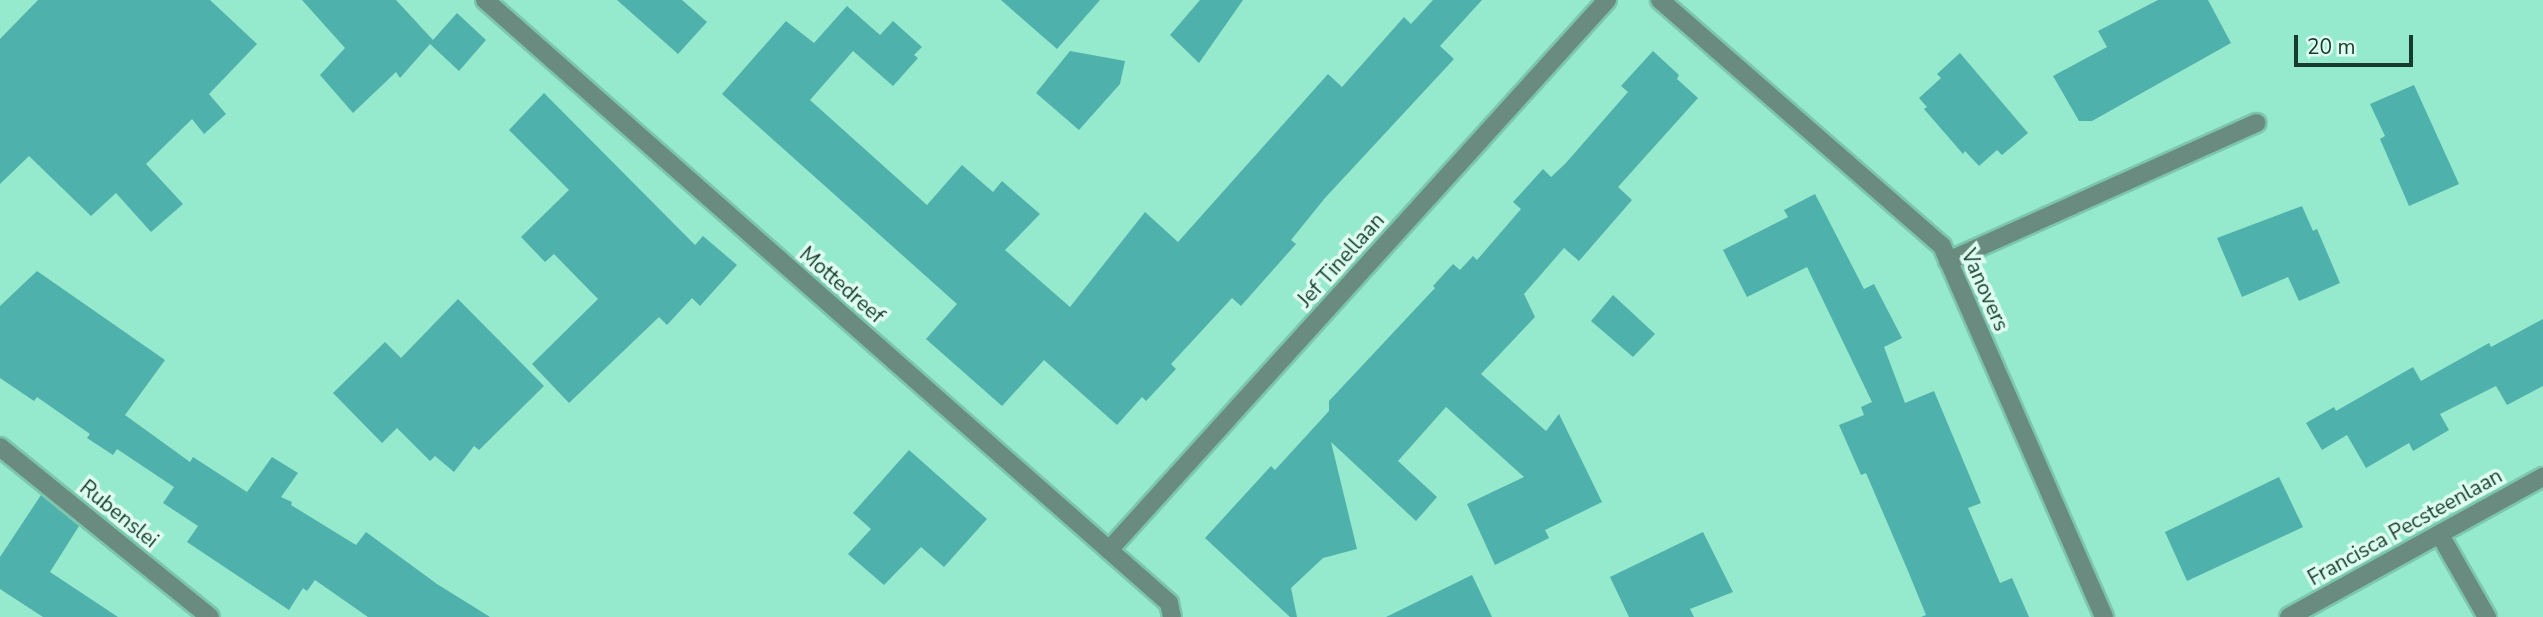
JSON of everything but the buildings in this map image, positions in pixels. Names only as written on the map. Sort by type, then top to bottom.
[{"type":"street","name":"Mottedreef","points":[[485,0],[1109,550],[1171,610]]},
{"type":"street","name":"Jef Tinellaan","points":[[1109,550],[1607,0]]},
{"type":"street","name":"Vanovers","points":[[1660,0],[1942,246],[2104,617]]},
{"type":"street","points":[[1948,261],[2257,122]]},
{"type":"street","name":"Rubenslei","points":[[0,447],[210,617]]},
{"type":"street","name":"Francisca Pecsteenlaan","points":[[2289,617],[2543,477]]},
{"type":"street","points":[[2440,535],[2487,617]]}]
